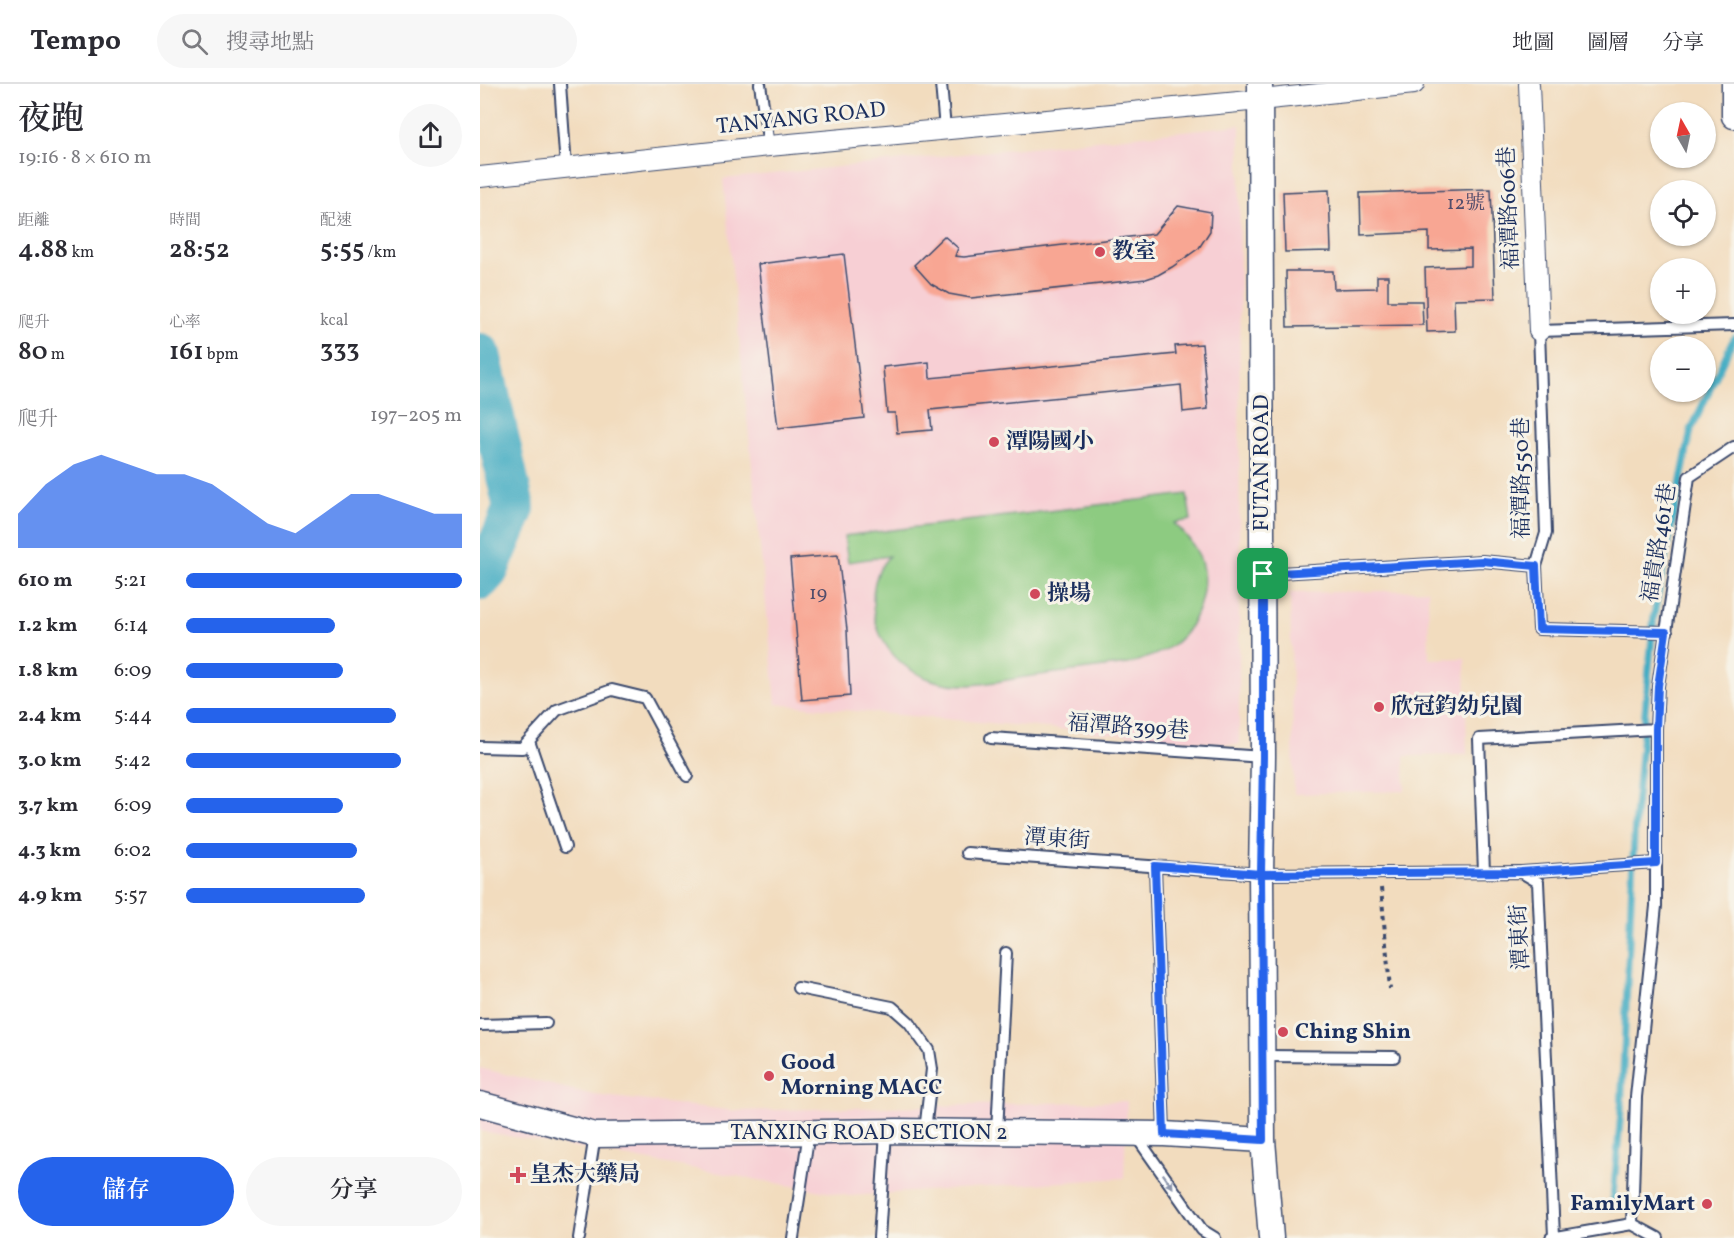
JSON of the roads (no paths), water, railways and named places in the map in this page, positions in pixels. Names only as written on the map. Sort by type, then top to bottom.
[{"type":"street","name":"TANYANG ROAD","points":[[480,177],[945,129],[1260,92],[1414,84]]},
{"type":"street","name":"福潭路606巷","points":[[1529,84],[1539,331]]},
{"type":"street","points":[[1734,84],[1734,116]]},
{"type":"street","name":"FUTAN ROAD","points":[[1260,92],[1263,1140],[1271,1238]]},
{"type":"street","name":"TANXING ROAD SECTION 2","points":[[480,1104],[595,1135],[925,1131],[1134,1133],[1263,1140]]},
{"type":"lane","points":[[560,84],[566,168]]},
{"type":"lane","points":[[760,84],[769,146]]},
{"type":"lane","points":[[940,84],[945,129]]},
{"type":"lane","points":[[1539,331],[1734,325]]},
{"type":"lane","name":"福潭路550巷","points":[[1263,574],[1482,561],[1536,566],[1546,533],[1539,331]]},
{"type":"lane","name":"福貴路461巷","points":[[1632,1224],[1636,1097],[1656,906],[1658,686],[1689,477],[1734,447]]},
{"type":"lane","points":[[1536,566],[1539,629],[1666,632]]},
{"type":"lane","points":[[480,747],[522,748],[557,710],[612,690],[645,698],[687,776]]},
{"type":"lane","points":[[1484,872],[1479,739],[1656,729]]},
{"type":"lane","name":"福潭路399巷","points":[[991,738],[1263,757]]},
{"type":"lane","points":[[529,741],[565,848]]},
{"type":"lane","name":"潭東街","points":[[967,853],[1261,874],[1521,872],[1538,882],[1552,1237]]},
{"type":"lane","points":[[1521,872],[1656,863]]},
{"type":"lane","points":[[1155,866],[1164,1134]]},
{"type":"lane","points":[[997,1132],[1006,953]]},
{"type":"lane","points":[[798,988],[892,1007],[909,1022],[929,1050],[932,1069],[925,1131]]},
{"type":"lane","points":[[480,1025],[546,1023]]},
{"type":"lane","points":[[1263,1056],[1394,1057]]},
{"type":"lane","points":[[793,1238],[809,1132]]},
{"type":"lane","points":[[879,1238],[886,1132]]},
{"type":"lane","points":[[1134,1133],[1202,1230],[1215,1238]]},
{"type":"lane","points":[[579,1238],[595,1135]]},
{"type":"lane","points":[[1552,1237],[1632,1224],[1658,1238]]},
{"type":"waterway","points":[[1612,1207],[1621,1112],[1635,818],[1654,615],[1691,430],[1734,338]]},
{"type":"waterway","points":[[480,354],[514,508],[488,570],[480,579]]},
{"type":"place","name":"教室","points":[[1100,252]]},
{"type":"place","name":"潭陽國小","points":[[994,442]]},
{"type":"place","name":"操場","points":[[1035,594]]},
{"type":"place","name":"欣冠鈞幼兒園","points":[[1379,707]]},
{"type":"place","name":"Ching Shin","points":[[1283,1032]]},
{"type":"place","name":"Good Morning MACC","points":[[769,1076]]},
{"type":"place","name":"皇杰大藥局","points":[[518,1175]]},
{"type":"place","name":"FamilyMart","points":[[1707,1204]]}]
